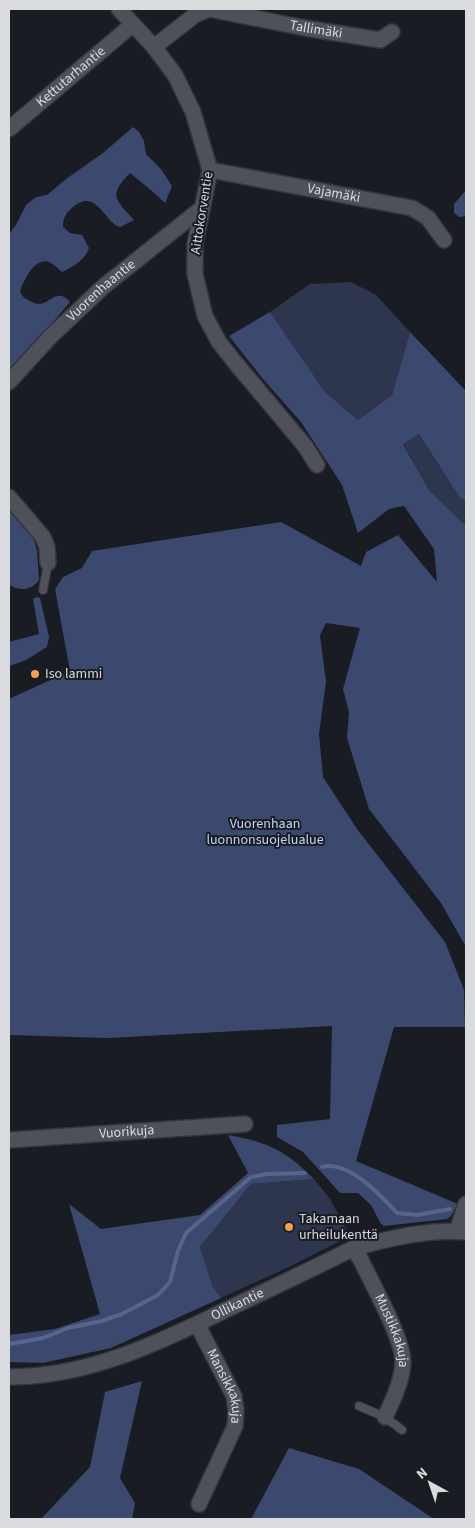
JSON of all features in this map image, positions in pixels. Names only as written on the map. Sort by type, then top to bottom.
[{"type":"street","name":"Aittokorventie","points":[[119,9],[154,47],[175,75],[193,112],[210,170],[195,244],[194,260],[205,316],[211,329],[228,354],[305,446],[317,465]]},
{"type":"street","name":"Tallimäki","points":[[154,47],[195,15],[209,9],[305,28],[380,40],[392,32]]},
{"type":"street","name":"Kettutarhantie","points":[[9,129],[132,25]]},
{"type":"street","name":"Vajamäki","points":[[210,170],[412,208],[428,218],[444,240]]},
{"type":"street","name":"Vuorenhaantie","points":[[9,382],[50,337],[103,287],[202,208]]},
{"type":"street","points":[[9,497],[44,537],[48,563]]},
{"type":"street","name":"Vuorikuja","points":[[9,1140],[245,1124]]},
{"type":"street","points":[[462,1232],[466,1204]]},
{"type":"street","name":"Ollikantie","points":[[9,1377],[48,1376],[96,1365],[123,1356],[197,1324],[352,1249],[404,1236],[462,1232]]},
{"type":"street","name":"Mustikkakuja","points":[[352,1249],[360,1258],[397,1335],[403,1361],[398,1389],[385,1417]]},
{"type":"street","name":"Mansikkakuja","points":[[197,1324],[234,1396],[236,1410],[235,1426],[199,1504]]},
{"type":"lane","points":[[44,590],[48,563]]},
{"type":"lane","points":[[359,1406],[385,1417],[402,1430]]},
{"type":"shaded area","points":[[351,282],[376,295],[410,332],[392,395],[358,420],[325,392],[270,312],[310,284]]},
{"type":"shaded area","points":[[419,434],[460,498],[466,501],[466,526],[429,490],[403,443]]},
{"type":"shaded area","points":[[314,1179],[330,1199],[350,1236],[221,1298],[213,1287],[200,1247],[251,1184]]},
{"type":"green space","points":[[133,127],[139,132],[144,141],[146,154],[161,169],[172,186],[165,203],[130,173],[119,187],[117,197],[122,207],[134,220],[120,227],[117,226],[98,206],[93,202],[87,201],[81,202],[68,211],[64,218],[63,227],[70,233],[82,235],[89,248],[87,253],[78,263],[62,272],[49,262],[39,263],[30,271],[20,292],[25,298],[38,304],[56,296],[65,297],[70,302],[9,374],[9,234],[26,205],[36,197],[47,195],[103,153]]},
{"type":"green space","points":[[466,190],[466,216],[459,217],[454,213],[454,204]]},
{"type":"green space","name":"Vuorenhaan luonnonsuojelualue","points":[[270,312],[325,392],[358,420],[392,395],[410,332],[466,391],[466,501],[460,498],[419,434],[403,444],[429,490],[466,526],[466,947],[441,903],[369,809],[347,738],[349,712],[343,689],[360,628],[326,623],[320,635],[326,682],[319,734],[323,777],[357,829],[445,942],[464,990],[465,1027],[394,1027],[356,1161],[458,1204],[447,1219],[384,1226],[371,1205],[358,1193],[340,1193],[303,1152],[277,1137],[277,1125],[330,1119],[332,1026],[108,1038],[9,1035],[9,699],[70,671],[55,589],[63,577],[82,568],[92,551],[281,522],[361,566],[366,552],[398,535],[437,582],[434,549],[404,506],[389,509],[358,533],[342,485],[301,422],[263,379],[229,336]]},
{"type":"green space","points":[[9,507],[33,536],[37,551],[39,580],[36,584],[25,589],[9,585]]},
{"type":"green space","points":[[40,598],[49,637],[47,647],[26,660],[9,666],[9,642],[39,634],[33,599]]},
{"type":"green space","points":[[228,1135],[265,1144],[285,1154],[314,1179],[251,1184],[200,1247],[213,1287],[221,1298],[111,1348],[43,1363],[9,1362],[9,1335],[55,1329],[100,1314],[69,1204],[101,1229],[200,1215],[248,1173]]},
{"type":"green space","points":[[142,1381],[120,1478],[135,1503],[132,1519],[41,1519],[90,1467],[105,1392]]},
{"type":"green space","points":[[289,1448],[359,1469],[434,1519],[251,1519]]},
{"type":"waterway","points":[[322,1167],[332,1166],[353,1174],[374,1189],[397,1213],[417,1215],[450,1209]]},
{"type":"waterway","points":[[9,1344],[43,1338],[68,1328],[102,1321],[122,1314],[158,1295],[170,1282],[178,1251],[186,1233],[251,1177],[267,1174],[305,1173]]},
{"type":"place","name":"Iso lammi","points":[[35,674]]},
{"type":"place","name":"Takamaan urheilukenttä","points":[[289,1227]]}]
